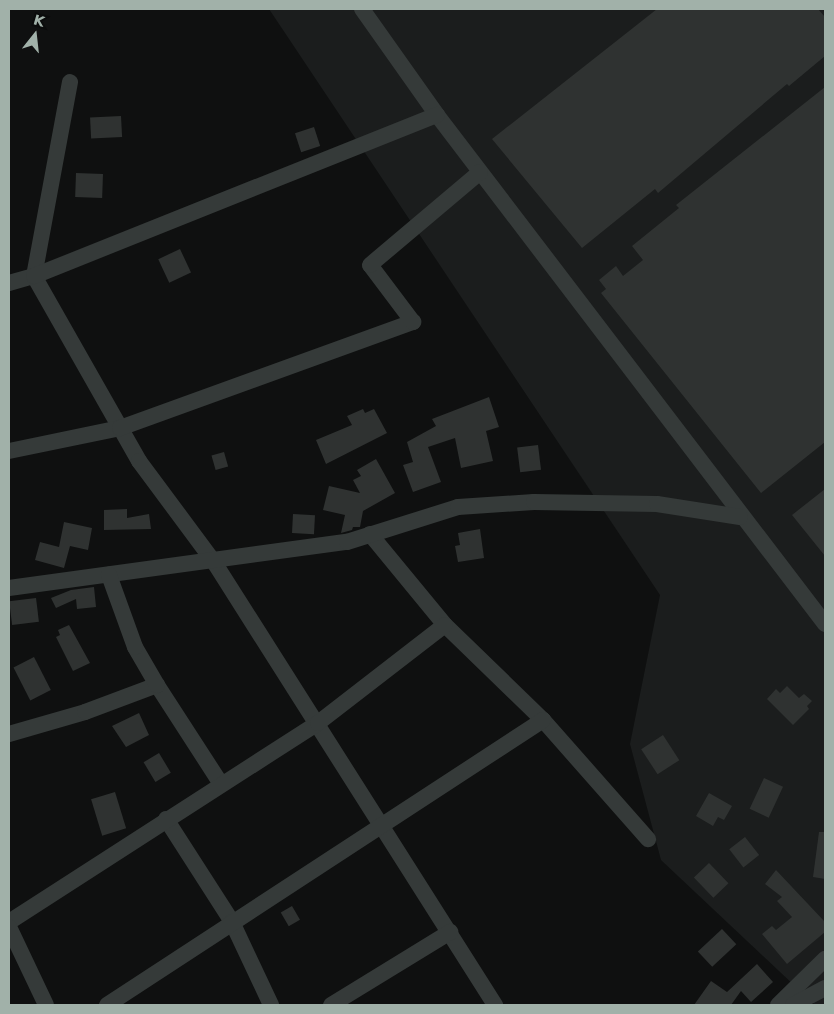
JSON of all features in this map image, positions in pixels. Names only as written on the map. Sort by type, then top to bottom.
[{"type":"street","points":[[362,9],[437,115],[740,517],[825,624]]},
{"type":"street","points":[[70,82],[34,276],[139,461],[214,562],[318,723],[495,1005]]},
{"type":"street","points":[[9,283],[34,276],[437,115]]},
{"type":"street","points":[[9,451],[120,428],[413,322],[370,265],[480,172]]},
{"type":"street","points":[[9,588],[214,562],[347,542],[458,507],[534,502],[657,504],[740,517]]},
{"type":"street","points":[[370,534],[445,625],[543,720],[648,840]]},
{"type":"street","points":[[110,575],[135,647],[221,784]]},
{"type":"street","points":[[9,922],[166,819],[318,723],[445,625]]},
{"type":"street","points":[[9,734],[86,712],[158,685]]},
{"type":"street","points":[[107,1005],[543,720]]},
{"type":"street","points":[[166,819],[232,922],[272,1005]]},
{"type":"street","points":[[9,927],[46,1005]]},
{"type":"street","points":[[331,1005],[450,932]]},
{"type":"street","points":[[778,1005],[825,959]]},
{"type":"street","points":[[793,1005],[825,988]]},
{"type":"shaded area","points":[[269,9],[825,9],[825,1005],[815,1005],[661,860],[630,744],[660,595]]},
{"type":"building","points":[[657,9],[818,9],[825,17],[825,56],[789,86],[787,84],[658,193],[655,189],[582,248],[492,139]]},
{"type":"building","points":[[825,87],[825,442],[761,493],[601,293],[606,289],[599,280],[616,266],[623,276],[643,260],[632,246],[679,208],[676,205]]},
{"type":"building","points":[[121,116],[122,137],[91,139],[90,118]]},
{"type":"building","points":[[314,127],[320,146],[301,152],[295,133]]},
{"type":"building","points":[[76,173],[103,174],[102,198],[75,197]]},
{"type":"building","points":[[180,249],[191,273],[169,283],[158,259]]},
{"type":"building","points":[[489,397],[499,427],[486,431],[493,461],[461,468],[455,438],[428,447],[441,482],[413,492],[403,465],[413,462],[407,442],[436,426],[432,419]]},
{"type":"building","points":[[363,409],[365,413],[374,409],[387,433],[326,464],[316,440],[352,425],[347,416]]},
{"type":"building","points":[[538,445],[541,470],[520,472],[517,448]]},
{"type":"building","points":[[224,452],[228,466],[216,470],[212,456]]},
{"type":"building","points":[[376,459],[395,493],[363,511],[360,527],[353,527],[352,530],[341,533],[345,515],[323,510],[329,486],[360,493],[353,480],[361,476],[357,470]]},
{"type":"building","points":[[825,489],[825,556],[792,515]]},
{"type":"building","points":[[127,509],[127,518],[149,514],[151,529],[104,530],[104,510]]},
{"type":"building","points":[[293,514],[315,515],[314,534],[292,533]]},
{"type":"building","points":[[64,522],[92,528],[88,550],[70,546],[64,568],[35,560],[40,542],[59,547]]},
{"type":"building","points":[[480,529],[484,558],[458,562],[455,546],[460,545],[458,533]]},
{"type":"building","points":[[94,587],[96,607],[77,609],[76,599],[56,608],[51,598],[71,590]]},
{"type":"building","points":[[36,598],[39,622],[12,625],[9,601]]},
{"type":"building","points":[[69,625],[90,663],[73,671],[56,637],[60,635],[58,630]]},
{"type":"building","points":[[34,657],[51,690],[30,700],[14,667]]},
{"type":"building","points":[[787,686],[799,698],[804,694],[812,701],[807,706],[809,709],[793,725],[767,699],[776,689],[780,693]]},
{"type":"building","points":[[139,713],[149,735],[126,747],[112,726]]},
{"type":"building","points":[[663,735],[679,760],[658,774],[641,749]]},
{"type":"building","points":[[159,753],[171,773],[155,782],[144,762]]},
{"type":"building","points":[[764,778],[783,787],[769,818],[750,809]]},
{"type":"building","points":[[115,792],[126,828],[102,836],[91,799]]},
{"type":"building","points":[[709,793],[732,806],[724,820],[718,817],[713,826],[696,816]]},
{"type":"building","points":[[819,832],[825,832],[825,879],[813,877]]},
{"type":"building","points":[[745,837],[759,855],[743,867],[729,849]]},
{"type":"building","points":[[709,863],[728,883],[713,898],[694,878]]},
{"type":"building","points":[[776,870],[825,922],[825,932],[787,964],[762,934],[772,926],[776,930],[792,917],[777,901],[782,897],[765,884]]},
{"type":"building","points":[[292,906],[300,920],[289,926],[281,913]]},
{"type":"building","points":[[722,929],[736,944],[712,967],[698,952]]},
{"type":"building","points":[[757,964],[773,982],[751,1002],[741,991],[731,1005],[694,1005],[711,981],[727,992]]}]
